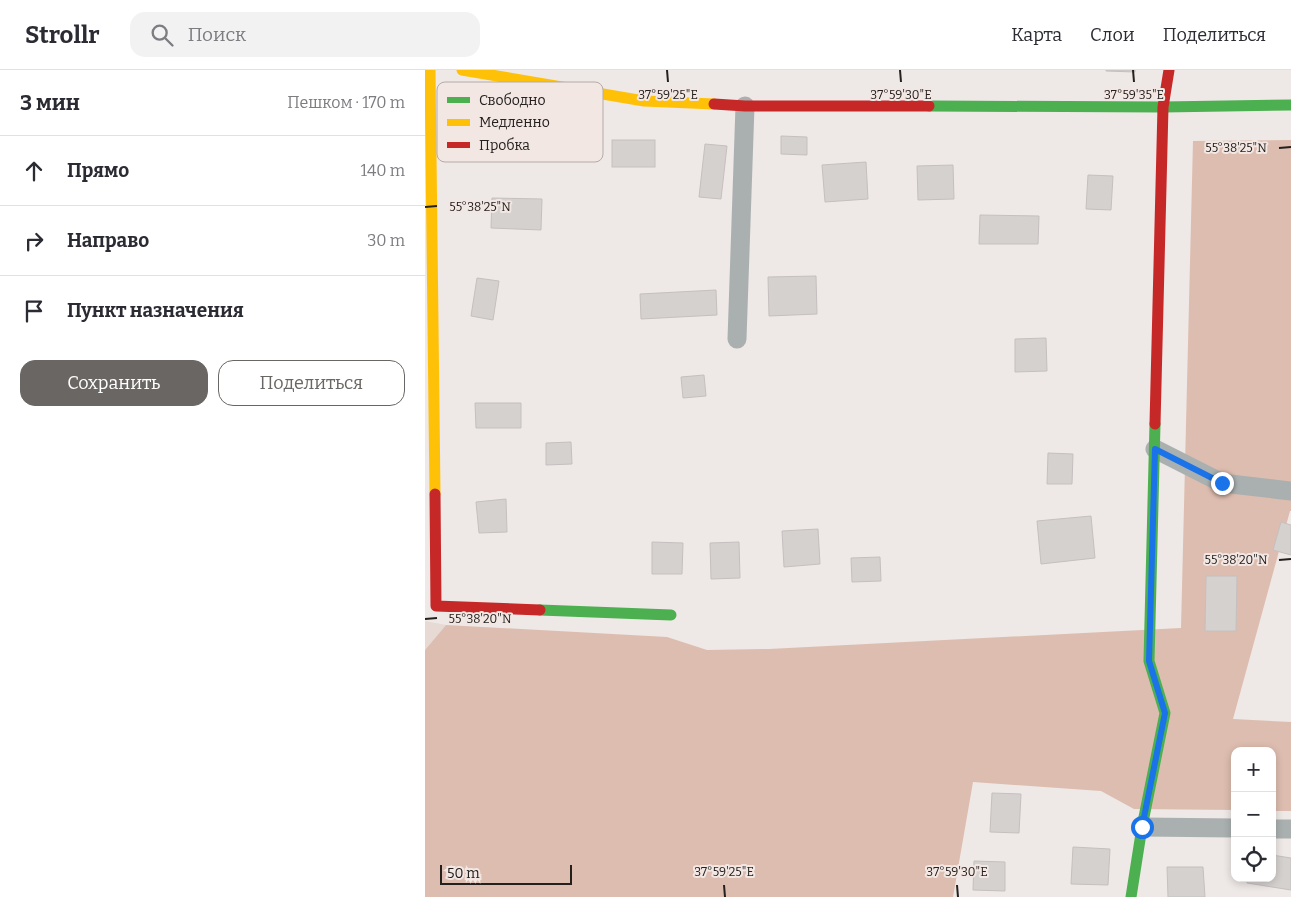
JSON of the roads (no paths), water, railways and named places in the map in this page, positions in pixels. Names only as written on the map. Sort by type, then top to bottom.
[{"type":"street","points":[[430,70],[436,606],[671,616]]},
{"type":"street","points":[[462,70],[532,82]]},
{"type":"street","points":[[1131,897],[1142,827],[1165,713],[1149,661],[1163,107],[1169,70]]},
{"type":"street","points":[[603,94],[644,101],[745,106],[1163,107],[1291,105]]},
{"type":"street","points":[[737,338],[745,106]]},
{"type":"street","points":[[1155,449],[1222,483],[1291,490]]},
{"type":"street","points":[[1142,827],[1231,828]]},
{"type":"street","points":[[1276,829],[1291,829]]}]
